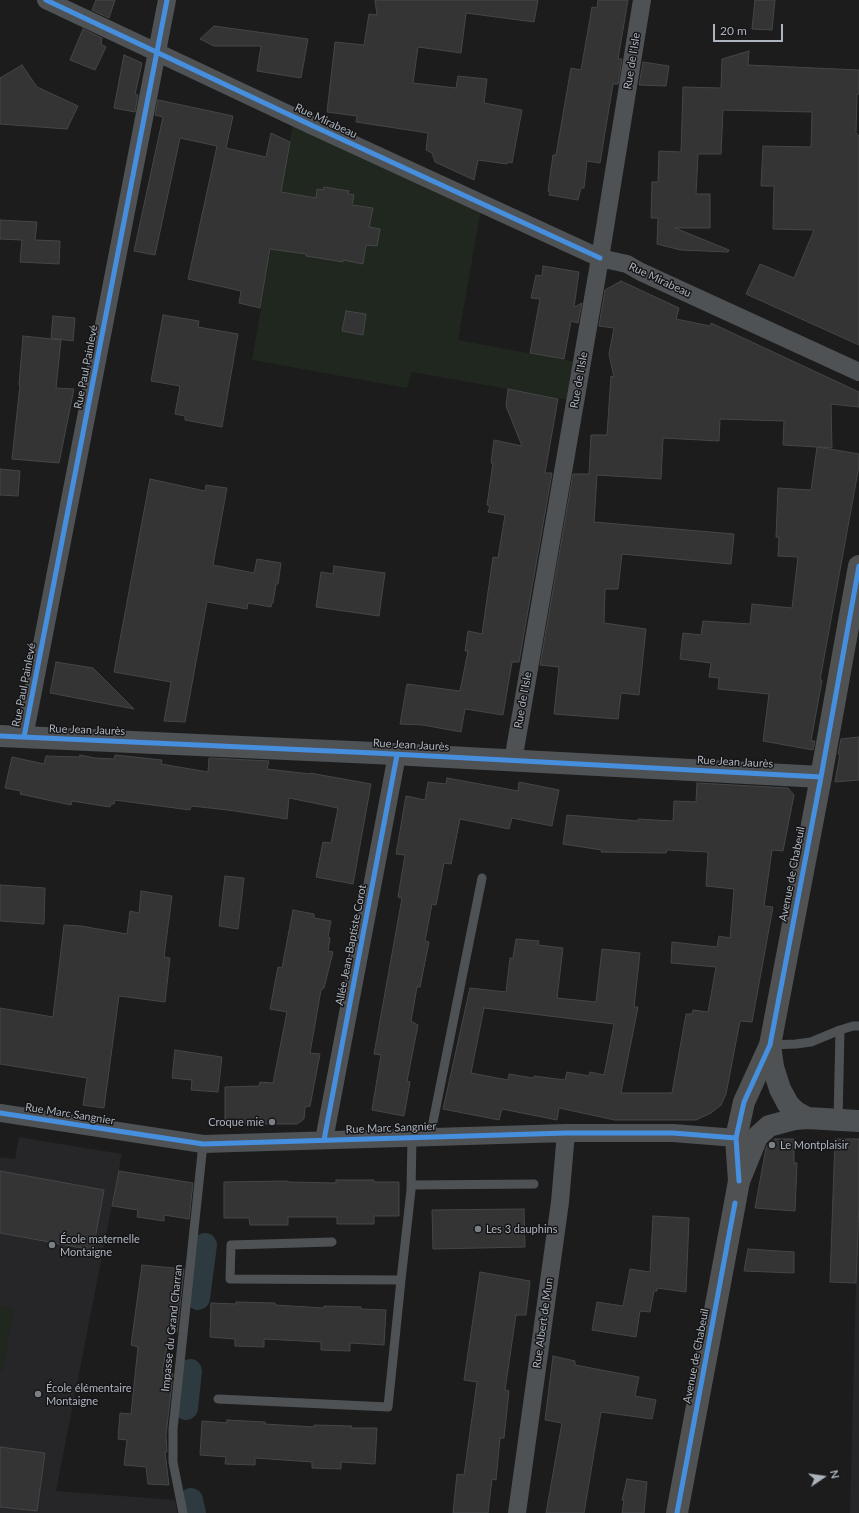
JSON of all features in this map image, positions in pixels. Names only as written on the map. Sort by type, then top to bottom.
[{"type":"main road","name":"Avenue de Chabeuil","points":[[677,1513],[735,1203],[738,1181],[736,1138],[744,1102],[770,1045],[821,777],[854,614],[859,566]]},
{"type":"street","name":"Rue Mirabeau","points":[[46,0],[311,125],[600,258],[627,264],[641,272],[859,372]]},
{"type":"street","name":"Rue Paul Painlevé","points":[[24,737],[167,0]]},
{"type":"street","name":"Rue de l'Isle","points":[[513,760],[600,258],[642,0]]},
{"type":"street","name":"Rue Jean Jaurès","points":[[0,736],[513,760],[821,777]]},
{"type":"street","name":"Allée Jean-Baptiste Corot","points":[[324,1140],[397,755]]},
{"type":"street","points":[[770,1045],[773,1067],[780,1089],[788,1104],[796,1112],[807,1118]]},
{"type":"street","name":"Rue Marc Sangnier","points":[[0,1113],[203,1144],[566,1133],[673,1133],[736,1138]]},
{"type":"street","points":[[738,1181],[757,1137],[770,1126],[795,1119],[807,1118],[849,1120]]},
{"type":"street","name":"Rue Albert de Mun","points":[[517,1513],[560,1202],[566,1133]]},
{"type":"lane","points":[[430,1137],[482,878]]},
{"type":"lane","points":[[770,1045],[811,1042],[840,1030],[853,1026],[859,1026]]},
{"type":"lane","points":[[840,1030],[849,1120]]},
{"type":"lane","points":[[218,1398],[388,1407],[411,1185],[412,1138]]},
{"type":"lane","name":"Impasse du Grand Charran","points":[[183,1513],[173,1462],[173,1429],[203,1144]]},
{"type":"lane","points":[[411,1185],[534,1184]]},
{"type":"lane","points":[[332,1242],[231,1245],[230,1279],[401,1280]]},
{"type":"shaded area","points":[[294,117],[482,204],[458,340],[582,363],[575,401],[412,372],[407,388],[252,360]]},
{"type":"shaded area","points":[[19,1137],[122,1154],[56,1491],[175,1500],[177,1513],[0,1513],[0,1157],[15,1159]]},
{"type":"shaded area","points":[[859,1202],[859,1513],[850,1513],[856,1283]]},
{"type":"shaded area","points":[[0,1306],[14,1308],[3,1372],[0,1371]]},
{"type":"building","points":[[96,0],[115,0],[109,18],[92,10]]},
{"type":"building","points":[[375,0],[538,0],[534,22],[466,13],[461,53],[418,47],[413,83],[456,88],[458,76],[487,79],[484,103],[522,110],[512,163],[508,162],[507,164],[478,160],[474,180],[435,162],[432,153],[426,150],[428,133],[356,122],[357,116],[327,112],[335,42],[364,45],[369,14],[377,15]]},
{"type":"building","points":[[598,0],[628,0],[618,59],[622,59],[618,84],[613,84],[600,163],[587,161],[584,188],[581,188],[578,200],[549,195],[550,192],[548,191],[553,155],[556,155],[571,68],[581,70],[592,7],[597,8]]},
{"type":"building","points":[[755,0],[775,0],[772,30],[752,29]]},
{"type":"building","points":[[214,26],[308,39],[301,78],[257,71],[261,46],[214,46],[200,39]]},
{"type":"building","points":[[83,29],[102,38],[101,44],[106,47],[95,70],[70,60]]},
{"type":"building","points":[[749,51],[748,65],[859,70],[856,133],[859,136],[859,345],[746,294],[760,264],[794,278],[814,230],[773,229],[774,186],[761,186],[763,146],[811,147],[812,112],[723,110],[721,154],[698,154],[696,194],[710,194],[710,228],[675,228],[729,250],[728,252],[681,250],[657,244],[658,218],[651,218],[652,182],[658,182],[659,151],[681,152],[683,87],[721,88],[722,59]]},
{"type":"building","points":[[124,55],[142,63],[135,94],[138,95],[135,112],[114,108]]},
{"type":"building","points":[[643,62],[669,66],[666,86],[639,85]]},
{"type":"building","points":[[22,65],[37,87],[78,106],[67,129],[0,124],[0,78]]},
{"type":"building","points":[[158,100],[233,116],[226,148],[266,157],[271,133],[290,142],[281,192],[316,198],[317,189],[323,190],[324,187],[349,191],[348,194],[354,195],[352,205],[373,208],[369,227],[380,229],[377,246],[366,245],[363,264],[343,260],[343,262],[306,256],[306,254],[270,249],[260,308],[239,303],[241,291],[188,279],[217,146],[180,138],[155,255],[134,251],[163,117],[155,115]]},
{"type":"building","points":[[0,220],[37,222],[35,240],[60,241],[59,264],[20,262],[22,240],[0,239]]},
{"type":"building","points":[[543,266],[579,272],[574,307],[582,303],[578,323],[571,321],[564,359],[530,353],[540,299],[531,298],[536,275],[542,276]]},
{"type":"building","points":[[621,281],[679,308],[676,319],[710,326],[711,323],[859,392],[859,407],[831,404],[832,448],[818,447],[859,454],[859,466],[820,680],[822,680],[811,741],[815,741],[813,750],[763,741],[769,694],[718,689],[719,678],[709,677],[711,663],[680,659],[683,633],[701,635],[703,621],[750,624],[752,604],[792,608],[798,557],[778,556],[779,537],[776,537],[778,488],[811,490],[817,447],[783,445],[784,421],[720,419],[719,441],[663,438],[661,479],[597,475],[594,522],[734,534],[731,564],[622,554],[618,589],[605,589],[604,623],[646,629],[639,695],[621,693],[618,719],[554,714],[559,667],[540,665],[573,474],[589,474],[591,435],[607,435],[611,376],[614,377],[609,354],[614,328],[599,326],[605,290]]},
{"type":"building","points":[[346,311],[366,314],[363,335],[342,331]]},
{"type":"building","points":[[163,315],[199,321],[198,327],[238,334],[222,427],[185,420],[185,416],[175,414],[180,386],[151,381]]},
{"type":"building","points":[[53,316],[75,318],[73,341],[51,338]]},
{"type":"building","points":[[23,336],[61,340],[56,388],[74,389],[59,463],[12,459],[20,385]]},
{"type":"building","points":[[508,389],[558,399],[545,473],[552,473],[519,662],[512,662],[503,715],[465,709],[461,732],[423,725],[400,724],[407,684],[460,691],[468,651],[465,651],[468,631],[482,634],[493,557],[498,558],[505,515],[488,512],[490,506],[487,505],[493,463],[491,463],[494,440],[522,446],[506,406]]},
{"type":"building","points":[[0,469],[20,471],[18,496],[0,495]]},
{"type":"building","points":[[150,479],[205,491],[206,485],[227,488],[213,565],[254,573],[257,559],[281,563],[278,584],[276,584],[271,607],[248,603],[247,609],[207,602],[185,722],[164,721],[171,682],[114,672]]},
{"type":"building","points":[[334,566],[385,573],[379,616],[316,607],[321,572],[333,574]]},
{"type":"building","points":[[56,662],[93,668],[134,709],[50,693]]},
{"type":"building","points":[[859,737],[859,780],[835,782],[841,739]]},
{"type":"building","points":[[80,755],[95,758],[114,759],[115,755],[162,760],[161,764],[208,772],[209,758],[269,761],[267,769],[310,773],[371,784],[353,884],[316,877],[323,842],[331,843],[338,808],[289,798],[287,819],[228,810],[191,806],[190,810],[115,800],[114,804],[111,804],[110,807],[72,801],[71,805],[20,794],[21,791],[5,788],[12,757],[44,764],[46,756],[80,757]]},
{"type":"building","points":[[447,778],[518,791],[519,782],[559,790],[552,826],[512,818],[509,829],[460,819],[451,864],[444,863],[436,905],[432,904],[425,941],[429,942],[420,987],[417,987],[411,1021],[418,1025],[407,1081],[410,1082],[404,1116],[372,1110],[381,1055],[374,1054],[402,898],[398,897],[405,855],[396,854],[406,796],[425,800],[428,782],[446,784]]},
{"type":"building","points":[[697,783],[788,788],[794,795],[783,851],[772,850],[764,906],[773,907],[752,1022],[740,1021],[726,1094],[721,1105],[711,1113],[696,1120],[615,1120],[559,1108],[557,1120],[502,1109],[499,1120],[443,1109],[470,988],[506,992],[510,958],[513,958],[516,939],[539,941],[538,945],[563,948],[557,998],[596,1002],[602,949],[640,953],[634,1007],[638,1007],[621,1093],[672,1093],[686,1014],[692,1014],[693,1010],[708,1012],[716,967],[671,963],[672,942],[717,947],[719,936],[730,938],[734,889],[706,886],[708,852],[667,850],[666,853],[601,852],[602,850],[563,844],[567,815],[638,821],[638,819],[673,821],[674,801],[696,802]],"holes":[[[484,1008],[614,1024],[604,1075],[590,1072],[589,1076],[567,1072],[565,1080],[534,1076],[533,1078],[509,1074],[508,1080],[471,1073]]]},
{"type":"building","points":[[225,876],[244,878],[238,929],[219,926]]},
{"type":"building","points":[[0,885],[45,888],[44,924],[0,921]]},
{"type":"building","points":[[141,891],[172,896],[164,957],[170,958],[165,1002],[119,996],[104,1108],[83,1105],[87,1078],[0,1064],[0,1008],[53,1017],[64,925],[81,926],[127,934],[130,911],[139,913]]},
{"type":"building","points":[[293,910],[314,914],[314,918],[331,921],[328,937],[330,938],[328,951],[333,952],[324,988],[321,990],[310,1053],[320,1054],[310,1106],[305,1107],[304,1119],[297,1124],[225,1124],[225,1087],[259,1086],[260,1082],[273,1083],[287,1012],[270,1009],[278,967],[282,968]]},
{"type":"building","points":[[175,1050],[222,1057],[218,1092],[191,1090],[192,1080],[172,1078]]},
{"type":"building","points":[[775,1139],[794,1139],[794,1163],[797,1163],[795,1211],[755,1208],[766,1148],[768,1144]]},
{"type":"building","points":[[835,1139],[859,1139],[859,1202],[856,1283],[830,1282]]},
{"type":"building","points":[[0,1171],[104,1190],[93,1250],[0,1233]]},
{"type":"building","points":[[119,1171],[193,1183],[189,1219],[164,1215],[164,1221],[137,1217],[138,1210],[112,1206]]},
{"type":"building","points":[[336,1180],[374,1180],[374,1182],[399,1182],[399,1216],[374,1216],[374,1224],[337,1224],[337,1217],[288,1217],[288,1225],[250,1225],[249,1218],[224,1218],[224,1182],[288,1181],[336,1183]]},
{"type":"building","name":"Les 3 dauphins","points":[[524,1209],[525,1247],[433,1249],[432,1210]]},
{"type":"building","points":[[653,1216],[689,1218],[686,1292],[657,1288],[657,1291],[654,1291],[650,1312],[640,1311],[636,1337],[592,1330],[597,1302],[623,1306],[630,1269],[650,1272]]},
{"type":"building","points":[[748,1249],[794,1252],[794,1273],[744,1271]]},
{"type":"building","points":[[142,1265],[184,1269],[177,1332],[170,1330],[162,1373],[173,1374],[166,1435],[167,1452],[165,1452],[169,1485],[148,1484],[146,1467],[124,1465],[127,1440],[118,1439],[120,1413],[131,1414],[138,1347],[131,1345]]},
{"type":"building","points":[[480,1272],[530,1281],[526,1315],[516,1315],[505,1390],[509,1391],[504,1438],[500,1438],[496,1480],[492,1479],[488,1513],[453,1513],[457,1474],[464,1475],[477,1382],[464,1380]]},
{"type":"building","points":[[236,1302],[275,1303],[275,1305],[324,1308],[324,1306],[361,1307],[361,1309],[386,1310],[384,1345],[350,1343],[350,1351],[321,1350],[321,1342],[264,1339],[264,1347],[235,1346],[235,1339],[210,1337],[211,1303],[237,1304]]},
{"type":"building","points":[[553,1356],[575,1361],[575,1365],[639,1377],[635,1396],[656,1400],[652,1419],[601,1412],[584,1513],[546,1513],[562,1423],[545,1420]]},
{"type":"building","points":[[227,1420],[314,1427],[314,1425],[352,1426],[351,1428],[377,1428],[375,1464],[341,1462],[341,1469],[312,1468],[312,1462],[255,1458],[255,1465],[225,1464],[226,1457],[200,1455],[202,1421],[227,1423]]},
{"type":"building","points":[[0,1447],[45,1453],[37,1511],[0,1507]]},
{"type":"building","points":[[627,1479],[647,1482],[644,1513],[622,1513],[624,1500],[622,1500]]},
{"type":"waterway","points":[[198,1298],[205,1245]]},
{"type":"waterway","points":[[186,1408],[190,1371]]},
{"type":"waterway","points":[[191,1500],[194,1513]]},
{"type":"cycle path","points":[[46,0],[311,125],[600,258]]},
{"type":"cycle path","points":[[24,737],[167,0]]},
{"type":"cycle path","points":[[739,1181],[736,1138],[744,1102],[770,1045],[859,566]]},
{"type":"cycle path","points":[[0,736],[374,753],[821,777]]},
{"type":"cycle path","points":[[324,1140],[397,755]]},
{"type":"cycle path","points":[[0,1113],[203,1144],[566,1133],[673,1133],[736,1138]]},
{"type":"cycle path","points":[[677,1513],[735,1203]]},
{"type":"place","name":"Croque mie","points":[[272,1122]]},
{"type":"place","name":"Le Montplaisir","points":[[772,1145]]},
{"type":"place","name":"Les 3 dauphins","points":[[478,1229]]},
{"type":"place","name":"École maternelle Montaigne","points":[[52,1245]]},
{"type":"place","name":"École élémentaire Montaigne","points":[[38,1394]]}]
